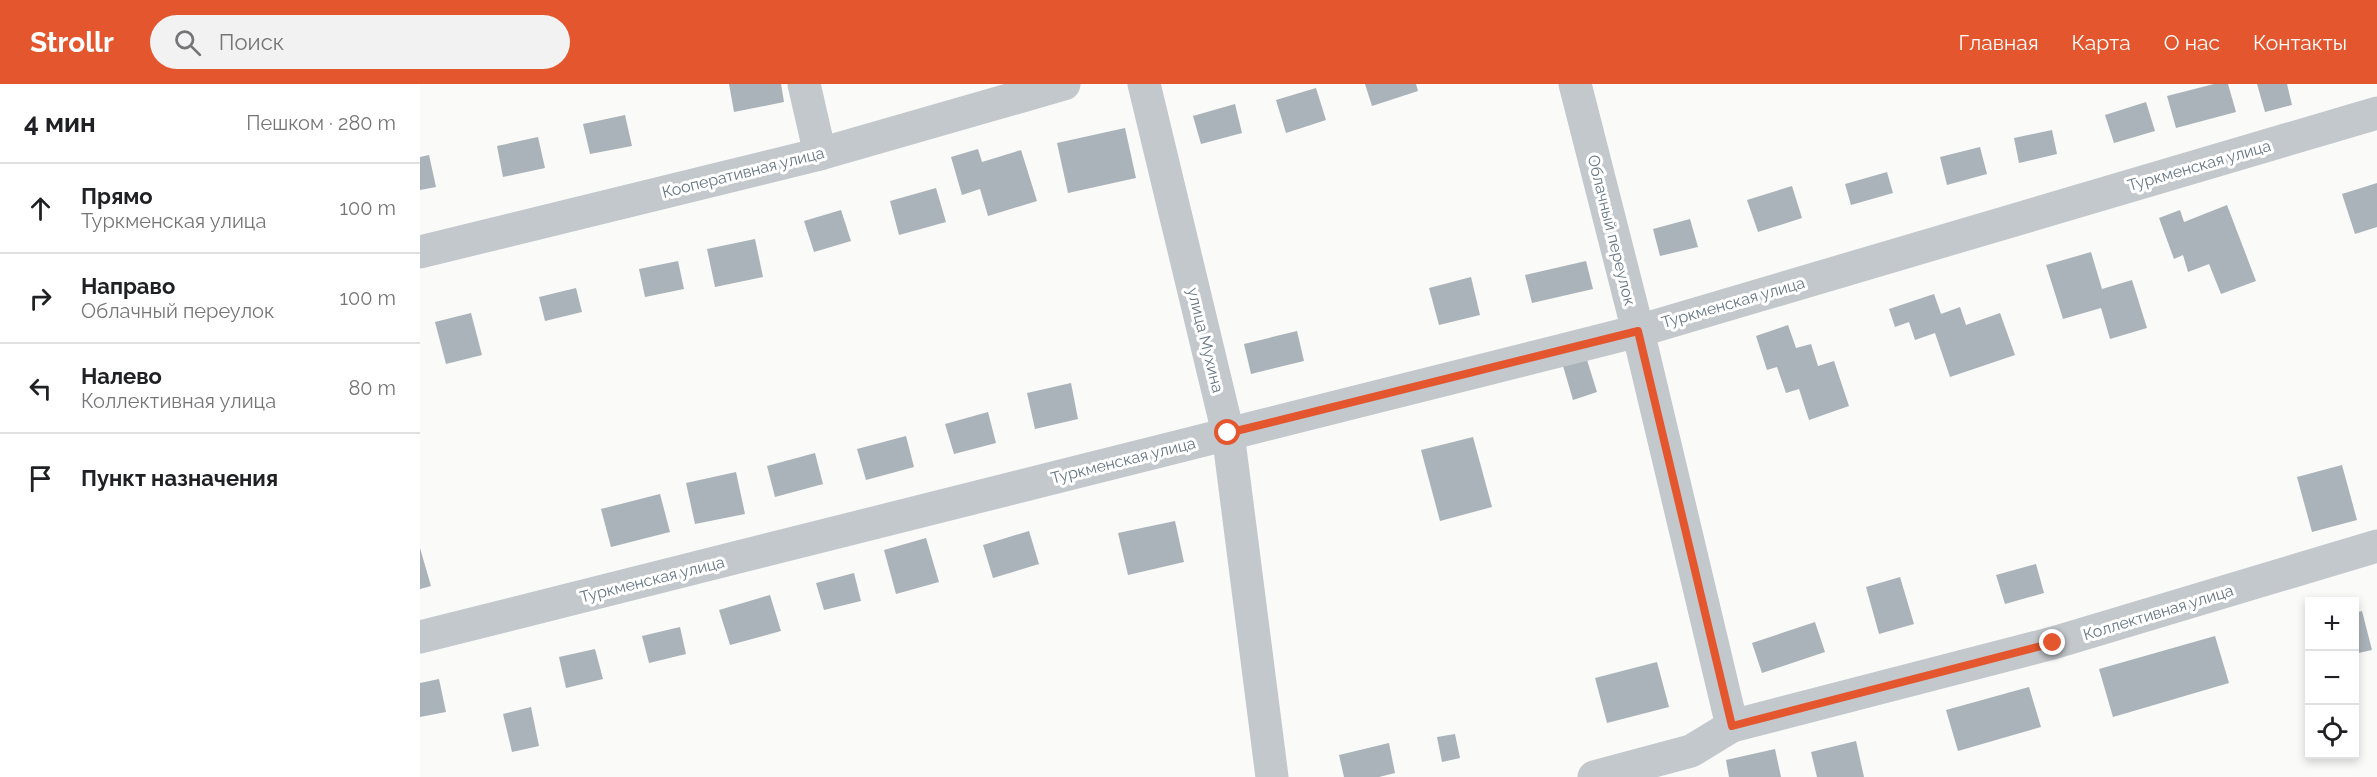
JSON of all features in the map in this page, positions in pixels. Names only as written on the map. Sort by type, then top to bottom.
[{"type":"street","points":[[804,84],[820,154]]},
{"type":"street","name":"Кооперативная улица","points":[[420,252],[820,154],[1064,84]]},
{"type":"street","name":"улица Мухина","points":[[1144,84],[1228,433],[1272,777]]},
{"type":"street","name":"Облачный переулок","points":[[1575,84],[1638,331],[1732,726]]},
{"type":"street","name":"Туркменская улица","points":[[420,637],[1638,331],[2377,113]]},
{"type":"street","name":"Коллективная улица","points":[[1594,777],[1692,764],[1732,726],[2053,643],[2377,546]]},
{"type":"building","points":[[729,84],[781,84],[784,102],[734,112]]},
{"type":"building","points":[[1365,84],[1416,84],[1418,91],[1372,106]]},
{"type":"building","points":[[2214,84],[2228,84],[2236,112],[2176,128],[2167,96]]},
{"type":"building","points":[[2257,84],[2287,84],[2292,105],[2265,112]]},
{"type":"building","points":[[1316,88],[1326,120],[1286,133],[1276,100]]},
{"type":"building","points":[[2146,102],[2155,131],[2114,143],[2105,115]]},
{"type":"building","points":[[1235,104],[1242,133],[1201,144],[1193,116]]},
{"type":"building","points":[[625,115],[632,146],[590,154],[583,124]]},
{"type":"building","points":[[1125,128],[1136,178],[1068,193],[1057,143]]},
{"type":"building","points":[[2052,130],[2057,154],[2019,163],[2014,138]]},
{"type":"building","points":[[538,137],[545,168],[503,177],[497,146]]},
{"type":"building","points":[[1980,147],[1987,174],[1947,185],[1940,157]]},
{"type":"building","points":[[978,149],[982,162],[1021,150],[1037,201],[988,216],[980,189],[962,195],[951,157]]},
{"type":"building","points":[[429,155],[436,187],[420,190],[420,157]]},
{"type":"building","points":[[1887,172],[1893,193],[1851,205],[1845,184]]},
{"type":"building","points":[[2377,183],[2377,227],[2355,234],[2342,194]]},
{"type":"building","points":[[1792,186],[1802,218],[1758,232],[1747,200]]},
{"type":"building","points":[[936,188],[946,222],[899,235],[890,201]]},
{"type":"building","points":[[2227,205],[2256,281],[2221,294],[2209,264],[2188,272],[2183,255],[2174,259],[2159,218],[2180,210],[2184,222]]},
{"type":"building","points":[[841,210],[851,241],[814,252],[804,221]]},
{"type":"building","points":[[1690,219],[1698,247],[1660,256],[1653,229]]},
{"type":"building","points":[[755,239],[763,277],[715,287],[707,249]]},
{"type":"building","points":[[2091,252],[2102,289],[2132,280],[2147,328],[2110,339],[2101,308],[2063,319],[2046,265]]},
{"type":"building","points":[[678,261],[684,289],[645,297],[639,269]]},
{"type":"building","points":[[1586,261],[1593,289],[1532,303],[1525,275]]},
{"type":"building","points":[[1471,277],[1480,315],[1439,325],[1429,288]]},
{"type":"building","points":[[576,288],[582,312],[545,321],[539,297]]},
{"type":"building","points":[[1934,294],[1941,314],[1960,307],[1966,325],[2000,313],[2015,355],[1950,377],[1935,333],[1915,340],[1909,322],[1895,327],[1889,309]]},
{"type":"building","points":[[471,313],[482,355],[446,364],[435,322]]},
{"type":"building","points":[[1788,325],[1796,348],[1811,344],[1818,366],[1834,361],[1849,406],[1809,420],[1799,389],[1786,393],[1777,367],[1767,370],[1756,336]]},
{"type":"building","points":[[1297,331],[1304,361],[1251,374],[1244,344]]},
{"type":"building","points":[[1587,360],[1597,392],[1573,400],[1563,366]]},
{"type":"building","points":[[1071,383],[1078,419],[1035,429],[1027,393]]},
{"type":"building","points":[[988,412],[996,443],[954,454],[945,424]]},
{"type":"building","points":[[906,436],[914,467],[866,480],[857,449]]},
{"type":"building","points":[[1473,437],[1492,507],[1440,521],[1421,450]]},
{"type":"building","points":[[815,453],[823,484],[775,497],[767,466]]},
{"type":"building","points":[[2342,465],[2357,520],[2312,532],[2297,477]]},
{"type":"building","points":[[736,472],[745,514],[695,524],[686,483]]},
{"type":"building","points":[[660,494],[670,532],[611,547],[601,509]]},
{"type":"building","points":[[1175,521],[1184,562],[1128,575],[1118,533]]},
{"type":"building","points":[[1029,531],[1039,564],[993,578],[983,545]]},
{"type":"building","points":[[926,538],[939,582],[896,594],[884,550]]},
{"type":"building","points":[[420,548],[431,586],[420,589]]},
{"type":"building","points":[[2036,564],[2044,593],[2005,604],[1996,575]]},
{"type":"building","points":[[854,573],[861,601],[824,610],[816,583]]},
{"type":"building","points":[[1900,577],[1914,624],[1879,634],[1866,587]]},
{"type":"building","points":[[770,595],[781,631],[730,645],[719,610]]},
{"type":"building","points":[[2362,611],[2372,650],[2359,653],[2359,651],[2359,612]]},
{"type":"building","points":[[1815,622],[1825,652],[1762,673],[1752,643]]},
{"type":"building","points":[[680,627],[686,654],[649,663],[642,636]]},
{"type":"building","points":[[2215,636],[2229,683],[2113,717],[2099,669]]},
{"type":"building","points":[[595,649],[603,679],[566,688],[559,657]]},
{"type":"building","points":[[1657,662],[1669,707],[1607,723],[1595,678]]},
{"type":"building","points":[[439,679],[446,712],[420,717],[420,683]]},
{"type":"building","points":[[2029,687],[2041,727],[1958,751],[1946,710]]},
{"type":"building","points":[[531,707],[539,746],[512,752],[503,714]]},
{"type":"building","points":[[1455,734],[1460,758],[1442,762],[1437,737]]},
{"type":"building","points":[[1856,741],[1864,777],[1817,777],[1811,752]]},
{"type":"building","points":[[1389,743],[1395,773],[1379,777],[1344,777],[1339,755]]},
{"type":"building","points":[[1775,749],[1781,777],[1729,777],[1726,760]]},
{"type":"route","points":[[1228,433],[1638,331],[1732,726],[2053,643]]}]
